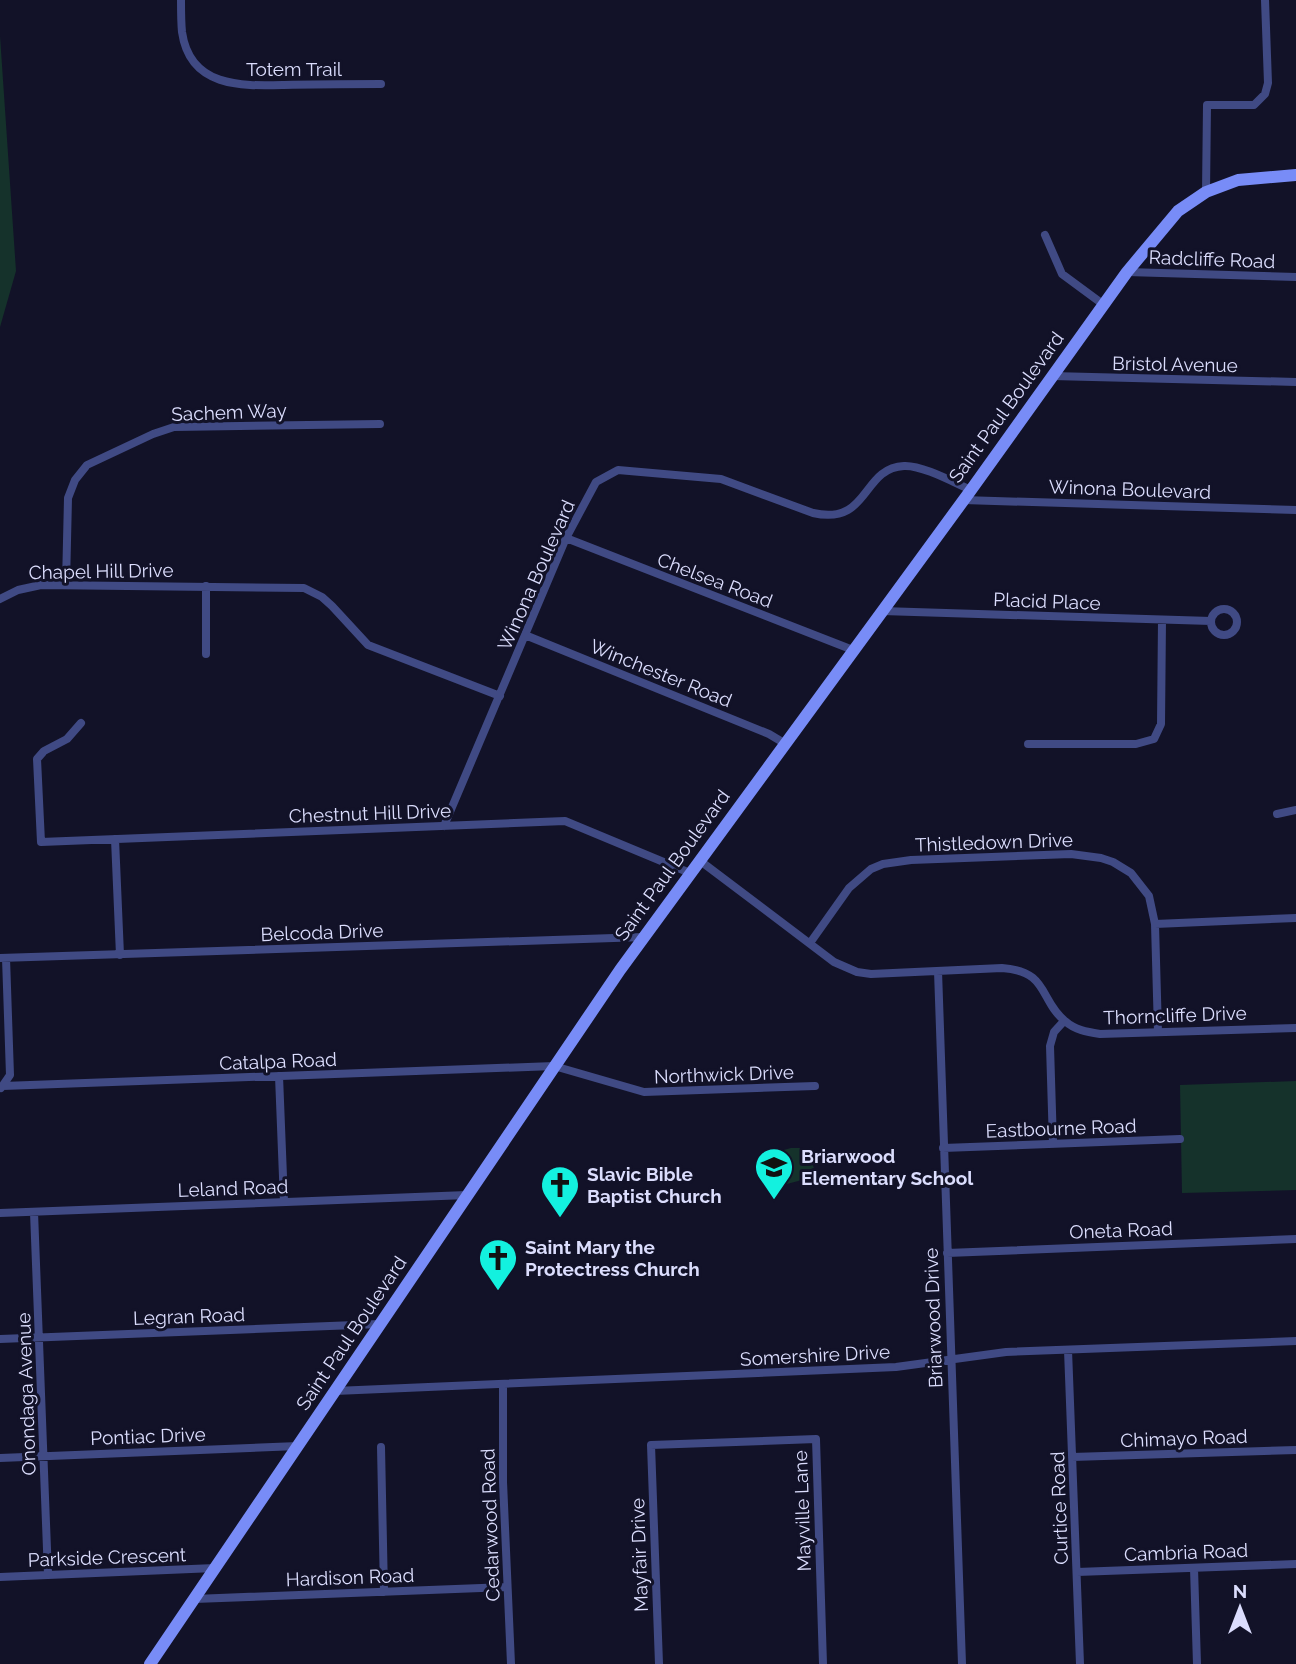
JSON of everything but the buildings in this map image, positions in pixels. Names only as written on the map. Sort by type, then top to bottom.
[{"type":"main road","name":"Saint Paul Boulevard","points":[[150,1664],[644,937],[1127,272],[1178,211],[1206,191],[1238,180],[1296,174]]},
{"type":"street","name":"Totem Trail","points":[[181,0],[183,34],[189,52],[201,69],[218,80],[251,85],[381,84]]},
{"type":"street","points":[[1206,191],[1207,106],[1254,105],[1265,94],[1268,83],[1265,0]]},
{"type":"street","points":[[1045,235],[1062,274],[1104,305]]},
{"type":"street","name":"Radcliffe Road","points":[[1127,272],[1296,277]]},
{"type":"street","name":"Bristol Avenue","points":[[1052,376],[1296,382]]},
{"type":"street","name":"Sachem Way","points":[[66,584],[68,498],[80,472],[96,459],[174,427],[380,424]]},
{"type":"street","name":"Winona Boulevard","points":[[444,826],[566,538],[596,482],[618,470],[721,479],[827,516],[836,516],[852,509],[879,477],[894,467],[902,466],[920,468],[967,495],[1296,510]]},
{"type":"street","name":"Chelsea Road","points":[[566,538],[853,650]]},
{"type":"street","name":"Chapel Hill Drive","points":[[0,599],[29,586],[66,584],[294,587],[313,591],[332,606],[368,645],[500,696]]},
{"type":"street","points":[[206,586],[206,654]]},
{"type":"street","name":"Placid Place","points":[[882,611],[1211,621]]},
{"type":"street","points":[[1028,744],[1136,744],[1154,739],[1161,724],[1162,621]]},
{"type":"street","name":"Winchester Road","points":[[525,635],[769,734],[784,743]]},
{"type":"street","name":"Chestnut Hill Drive","points":[[81,723],[67,739],[44,751],[37,759],[41,842],[565,821],[690,873]]},
{"type":"street","points":[[1277,814],[1296,810]]},
{"type":"street","points":[[115,839],[120,955]]},
{"type":"street","name":"Thistledown Drive","points":[[810,943],[849,888],[860,877],[884,864],[911,860],[1071,854],[1101,858],[1123,867],[1143,886],[1149,896],[1155,924],[1158,1032]]},
{"type":"street","points":[[699,860],[834,962],[857,972],[872,974],[1002,968],[1017,970],[1032,978],[1042,987],[1063,1021],[1054,1032],[1050,1046],[1053,1144]]},
{"type":"street","points":[[1155,924],[1296,918]]},
{"type":"street","name":"Belcoda Drive","points":[[3,958],[644,937]]},
{"type":"street","points":[[2,1088],[10,1075],[3,958]]},
{"type":"street","name":"Briarwood Drive","points":[[938,971],[962,1664]]},
{"type":"street","name":"Thorncliffe Drive","points":[[1063,1021],[1085,1032],[1296,1028]]},
{"type":"street","name":"Catalpa Road","points":[[2,1088],[554,1066]]},
{"type":"street","name":"Northwick Drive","points":[[554,1066],[644,1092],[815,1086]]},
{"type":"street","points":[[279,1076],[284,1202]]},
{"type":"street","name":"Eastbourne Road","points":[[943,1148],[1180,1139]]},
{"type":"street","name":"Leland Road","points":[[0,1213],[467,1195]]},
{"type":"street","name":"Onondaga Avenue","points":[[34,1212],[48,1575]]},
{"type":"street","name":"Oneta Road","points":[[947,1253],[1296,1240]]},
{"type":"street","name":"Legran Road","points":[[0,1339],[380,1324]]},
{"type":"street","name":"Somershire Drive","points":[[335,1391],[896,1367],[1006,1352],[1296,1341]]},
{"type":"street","name":"Curtice Road","points":[[1069,1350],[1080,1664]]},
{"type":"street","name":"Cedarwood Road","points":[[503,1385],[503,1482],[511,1664]]},
{"type":"street","name":"Mayville Lane","points":[[651,1445],[816,1439],[823,1664]]},
{"type":"street","name":"Mayfair Drive","points":[[651,1445],[659,1664]]},
{"type":"street","name":"Pontiac Drive","points":[[0,1458],[298,1446]]},
{"type":"street","points":[[381,1447],[384,1592]]},
{"type":"street","name":"Chimayo Road","points":[[1072,1457],[1296,1450]]},
{"type":"street","name":"Cambria Road","points":[[1077,1572],[1296,1564]]},
{"type":"street","points":[[1194,1568],[1197,1664]]},
{"type":"street","name":"Parkside Crescent","points":[[0,1577],[215,1569]]},
{"type":"street","name":"Hardison Road","points":[[194,1599],[507,1587]]},
{"type":"green space","points":[[0,36],[16,271],[0,327]]},
{"type":"green space","points":[[1296,1081],[1296,1190],[1182,1193],[1180,1085]]},
{"type":"green space","points":[[791,1148],[806,1148],[817,1176],[783,1185],[773,1153]]},
{"type":"place","name":"Briarwood Elementary School","points":[[774,1201]]},
{"type":"place","name":"Slavic Bible Baptist Church","points":[[560,1219]]},
{"type":"place","name":"Saint Mary the Protectress Church","points":[[498,1292]]}]
